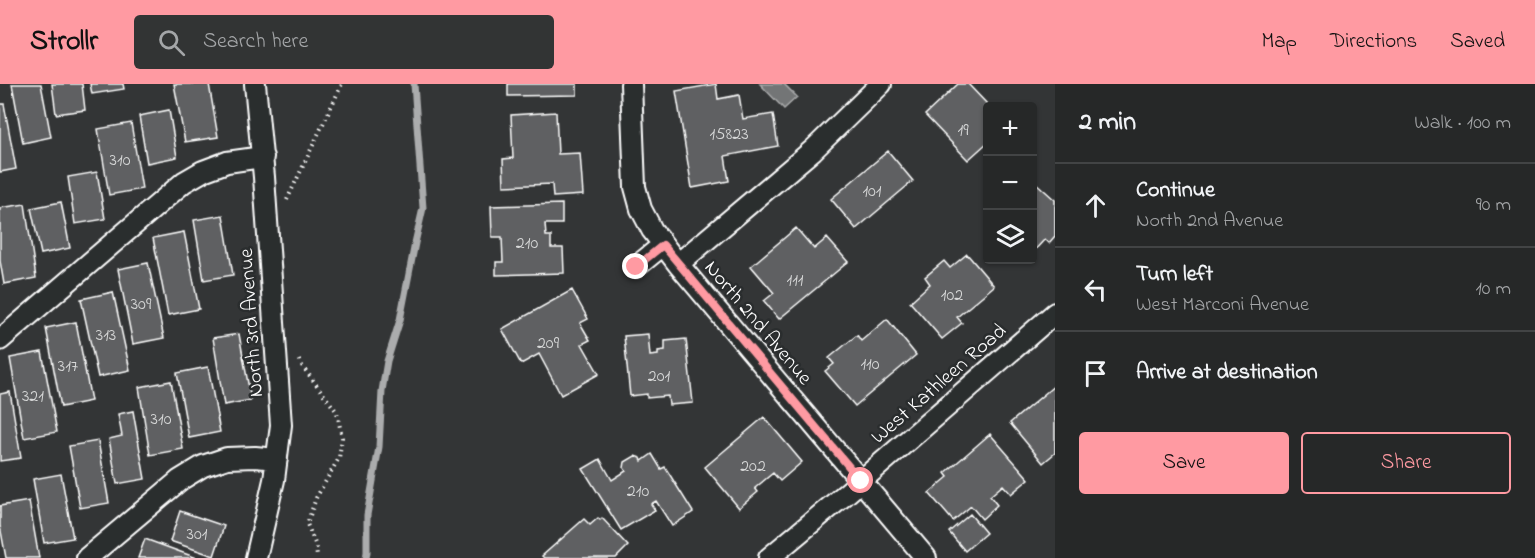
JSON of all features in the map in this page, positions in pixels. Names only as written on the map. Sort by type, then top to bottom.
[{"type":"street","name":"North 3rd Avenue","points":[[255,84],[281,425],[274,480],[256,558]]},
{"type":"street","name":"North 2nd Avenue","points":[[631,84],[635,187],[641,209],[652,230],[678,264],[926,558]]},
{"type":"street","points":[[678,264],[813,150],[880,84]]},
{"type":"street","points":[[0,340],[184,182],[203,171],[227,162],[262,157]]},
{"type":"street","points":[[636,267],[663,245]]},
{"type":"street","name":"West Kathleen Road","points":[[769,558],[1055,313]]},
{"type":"street","points":[[87,558],[180,480],[203,466],[227,458],[277,459]]},
{"type":"path","points":[[288,211],[287,199],[342,84]]},
{"type":"path","points":[[299,355],[300,363],[337,412],[342,438],[339,458],[316,498],[307,524],[316,546],[316,558]]},
{"type":"shaded area","points":[[760,84],[784,84],[797,97],[784,109]]},
{"type":"building","points":[[12,84],[41,84],[51,137],[23,143]]},
{"type":"building","points":[[52,84],[82,84],[85,110],[56,114]]},
{"type":"building","points":[[90,84],[123,84],[124,89],[92,94]]},
{"type":"building","points":[[174,84],[209,84],[218,137],[185,142]]},
{"type":"building","points":[[508,84],[577,84],[577,95],[508,96]]},
{"type":"building","points":[[716,84],[718,99],[739,95],[743,119],[773,114],[778,146],[725,156],[729,181],[692,188],[676,91]]},
{"type":"building","points":[[958,84],[968,84],[985,102],[983,102],[983,146],[968,160],[925,115]]},
{"type":"building","points":[[0,104],[4,104],[16,169],[0,172]]},
{"type":"building","points":[[169,110],[177,157],[147,163],[139,116]]},
{"type":"building","points":[[556,112],[558,154],[580,153],[583,195],[553,197],[552,184],[504,186],[503,159],[513,158],[511,115]]},
{"type":"building","points":[[131,123],[142,189],[109,195],[98,129]]},
{"type":"building","points":[[888,151],[913,181],[856,229],[831,199]]},
{"type":"building","points":[[97,172],[105,219],[75,224],[68,177]]},
{"type":"building","points":[[1037,184],[1055,200],[1055,236],[1049,243],[1045,239],[1037,248]]},
{"type":"building","points":[[61,202],[70,248],[41,254],[31,208]]},
{"type":"building","points":[[25,204],[36,278],[4,284],[0,261],[0,208]]},
{"type":"building","points":[[562,204],[562,224],[545,224],[546,236],[551,236],[551,248],[563,248],[564,273],[496,275],[496,262],[503,262],[502,237],[492,237],[491,206]]},
{"type":"building","points":[[223,215],[233,275],[204,280],[194,220]]},
{"type":"building","points":[[796,228],[814,249],[827,238],[848,262],[779,319],[764,301],[774,293],[751,266]]},
{"type":"building","points":[[184,232],[199,309],[168,315],[153,238]]},
{"type":"building","points":[[967,254],[994,286],[957,317],[962,323],[942,339],[910,302],[930,284],[925,277],[944,261],[950,268]]},
{"type":"building","points":[[148,263],[164,338],[133,344],[118,269]]},
{"type":"building","points":[[572,290],[588,319],[580,323],[590,340],[582,344],[599,374],[561,395],[539,354],[521,364],[502,329]]},
{"type":"building","points":[[113,292],[130,370],[98,377],[81,299]]},
{"type":"building","points":[[887,319],[916,355],[855,406],[825,371],[834,364],[829,358],[857,335],[861,341]]},
{"type":"building","points":[[76,322],[91,401],[61,407],[46,328]]},
{"type":"building","points":[[239,334],[251,400],[224,405],[213,338]]},
{"type":"building","points":[[648,334],[650,356],[658,355],[658,351],[665,350],[665,341],[686,339],[693,403],[669,405],[668,396],[647,398],[647,394],[630,396],[624,336]]},
{"type":"building","points":[[42,352],[57,432],[24,438],[10,358]]},
{"type":"building","points":[[208,367],[220,432],[189,438],[177,373]]},
{"type":"building","points":[[171,381],[183,449],[150,455],[139,387]]},
{"type":"building","points":[[1055,385],[1055,453],[1043,463],[1010,423]]},
{"type":"building","points":[[10,392],[21,458],[0,461],[0,394]]},
{"type":"building","points":[[133,411],[145,479],[117,484],[109,439],[122,436],[118,414]]},
{"type":"building","points":[[764,417],[802,462],[780,481],[773,473],[755,488],[758,492],[739,508],[705,467]]},
{"type":"building","points":[[990,434],[1029,479],[1011,494],[1003,485],[990,496],[997,505],[982,519],[971,506],[953,521],[929,493],[948,477],[945,473]]},
{"type":"building","points":[[98,441],[109,503],[80,508],[69,446]]},
{"type":"building","points":[[652,454],[661,469],[665,467],[693,512],[672,526],[656,501],[651,504],[655,510],[621,530],[583,469],[600,459],[612,480],[626,471],[625,462],[635,456],[641,458],[642,461]]},
{"type":"building","points":[[61,474],[73,538],[44,543],[33,479]]},
{"type":"building","points":[[29,501],[39,558],[6,558],[0,526],[0,506]]},
{"type":"building","points":[[180,511],[224,526],[214,556],[170,541]]},
{"type":"building","points":[[970,514],[986,533],[965,551],[949,532]]},
{"type":"building","points":[[598,518],[600,520],[602,518],[628,546],[616,558],[544,558],[542,556],[584,519],[590,525]]},
{"type":"building","points":[[145,539],[197,558],[138,558]]},
{"type":"waterway","points":[[366,558],[367,515],[379,447],[382,391],[387,361],[400,320],[423,208],[414,84]]},
{"type":"route","points":[[636,267],[663,245],[861,481]]}]
